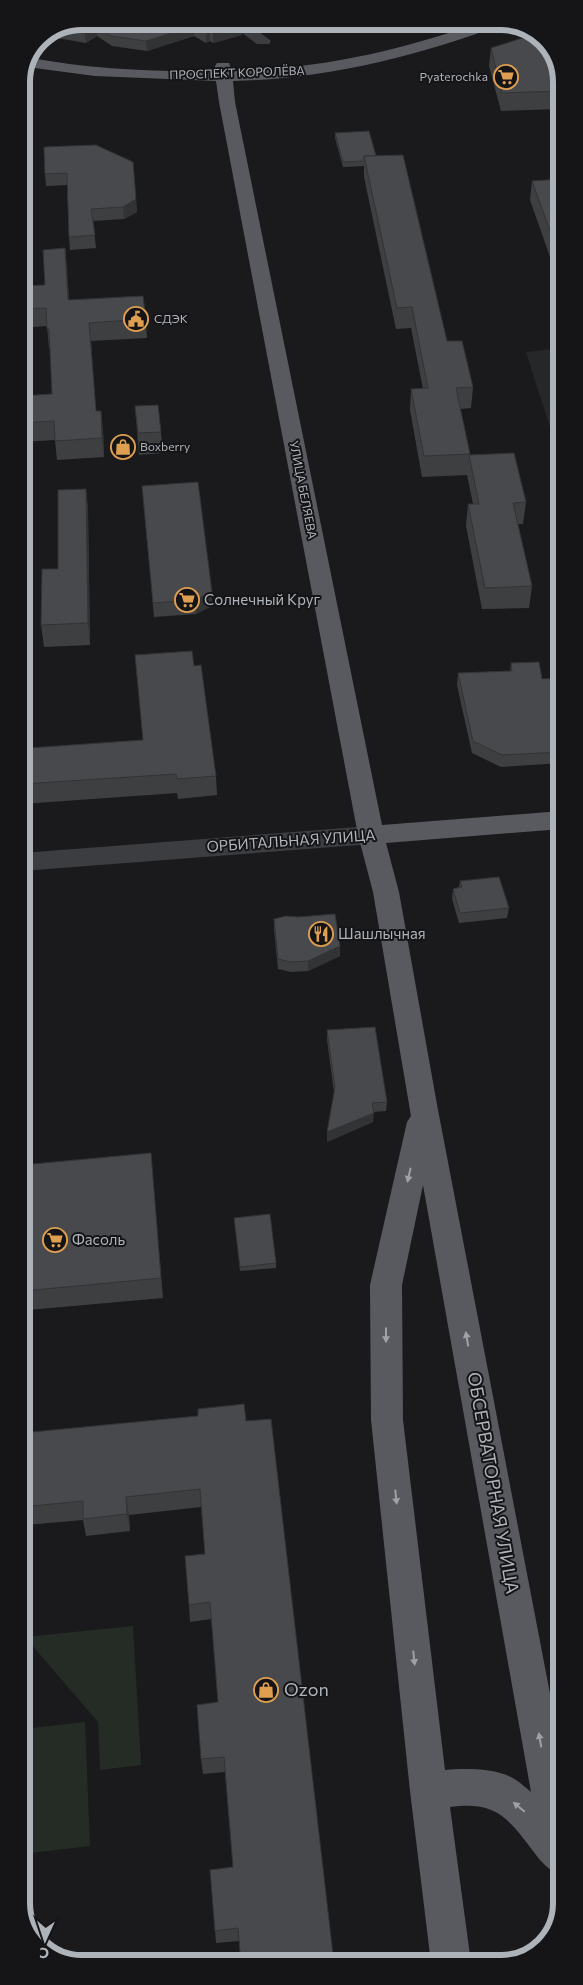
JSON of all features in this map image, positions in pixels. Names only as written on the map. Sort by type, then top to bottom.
[{"type":"main road","name":"ПРОСПЕКТ КОРОЛЁВА","points":[[94,67],[166,76],[223,71],[352,54],[436,30]]},
{"type":"main road","name":"ПРОСПЕКТ КОРОЛЁВА","points":[[223,71],[296,71],[361,62],[409,51],[471,30]]},
{"type":"main road","points":[[39,53],[94,67]]},
{"type":"main road","points":[[34,63],[94,67]]},
{"type":"main road","name":"УЛИЦА БЕЛЯЕВА","points":[[223,71],[226,102],[371,835]]},
{"type":"main road","name":"ОРБИТАЛЬНАЯ УЛИЦА","points":[[371,835],[553,821]]},
{"type":"main road","name":"ОБСЕРВАТОРНАЯ УЛИЦА","points":[[371,835],[388,902],[424,1110],[553,1808]]},
{"type":"main road","name":"ОБСЕРВАТОРНАЯ УЛИЦА","points":[[424,1110],[400,1212],[386,1285],[387,1411],[429,1791],[450,1955]]},
{"type":"main road","name":"ОБСЕРВАТОРНАЯ УЛИЦА","points":[[429,1791],[462,1787],[502,1792],[526,1812],[553,1846]]},
{"type":"street","points":[[248,30],[263,40]]},
{"type":"street","name":"ОРБИТАЛЬНАЯ УЛИЦА","points":[[30,861],[371,835]]},
{"type":"shaded area","points":[[553,349],[553,437],[526,352]]},
{"type":"shaded area","points":[[133,1626],[141,1765],[100,1770],[98,1722],[30,1643],[30,1636]]},
{"type":"shaded area","points":[[85,1722],[90,1846],[30,1853],[30,1728]]},
{"type":"building","points":[[90,30],[85,33],[73,31]]},
{"type":"building","points":[[102,30],[181,30],[146,41],[111,36]]},
{"type":"building","points":[[202,30],[224,30],[213,33],[210,31]]},
{"type":"building","points":[[527,37],[542,50],[549,62],[552,72],[553,91],[502,93],[491,48]]},
{"type":"building","points":[[369,131],[376,156],[364,156],[364,161],[343,162],[335,133]]},
{"type":"building","points":[[96,145],[133,162],[136,199],[123,207],[91,209],[95,235],[69,237],[67,173],[45,174],[44,147]]},
{"type":"building","points":[[403,155],[447,341],[462,341],[473,387],[456,388],[470,454],[424,456],[411,389],[428,388],[412,307],[397,308],[364,156]]},
{"type":"building","points":[[553,180],[553,239],[532,181]]},
{"type":"building","points":[[65,248],[68,300],[143,296],[146,319],[89,323],[96,411],[101,411],[102,438],[55,441],[54,421],[30,422],[30,395],[52,394],[49,329],[47,329],[46,308],[30,309],[30,286],[45,285],[43,250]]},
{"type":"building","points":[[158,405],[161,432],[138,433],[135,406]]},
{"type":"building","points":[[514,453],[526,502],[513,503],[532,586],[485,588],[468,504],[479,504],[469,455]]},
{"type":"building","points":[[198,482],[212,592],[195,600],[153,603],[142,486]]},
{"type":"building","points":[[86,489],[88,623],[41,625],[42,569],[58,569],[58,490]]},
{"type":"building","points":[[192,651],[194,666],[201,665],[216,776],[177,779],[176,774],[30,783],[30,748],[143,740],[135,655]]},
{"type":"building","points":[[539,662],[542,679],[553,678],[553,752],[502,755],[473,741],[458,673],[512,671],[511,663]]},
{"type":"building","points":[[499,877],[509,908],[460,913],[453,889],[462,887],[460,881]]},
{"type":"building","points":[[335,914],[340,946],[308,961],[291,962],[278,959],[274,919],[286,916]]},
{"type":"building","points":[[375,1027],[387,1102],[372,1103],[374,1113],[327,1132],[335,1087],[327,1030]]},
{"type":"building","points":[[151,1153],[161,1278],[30,1290],[30,1164]]},
{"type":"building","points":[[270,1214],[276,1263],[240,1267],[234,1218]]},
{"type":"building","points":[[244,1404],[246,1421],[271,1419],[333,1955],[240,1955],[238,1928],[215,1931],[210,1870],[233,1867],[224,1757],[201,1759],[197,1705],[218,1702],[210,1602],[189,1605],[185,1556],[205,1554],[200,1489],[126,1497],[127,1514],[83,1519],[83,1501],[30,1506],[30,1432],[198,1416],[198,1409]]},
{"type":"place","name":"Pyaterochka","points":[[506,77]]},
{"type":"place","name":"СДЭК","points":[[136,319]]},
{"type":"place","name":"Boxberry","points":[[123,447]]},
{"type":"place","name":"Солнечный Круг","points":[[187,600]]},
{"type":"place","name":"Шашлычная","points":[[321,934]]},
{"type":"place","name":"Фасоль","points":[[55,1240]]},
{"type":"place","name":"Ozon","points":[[266,1690]]}]
